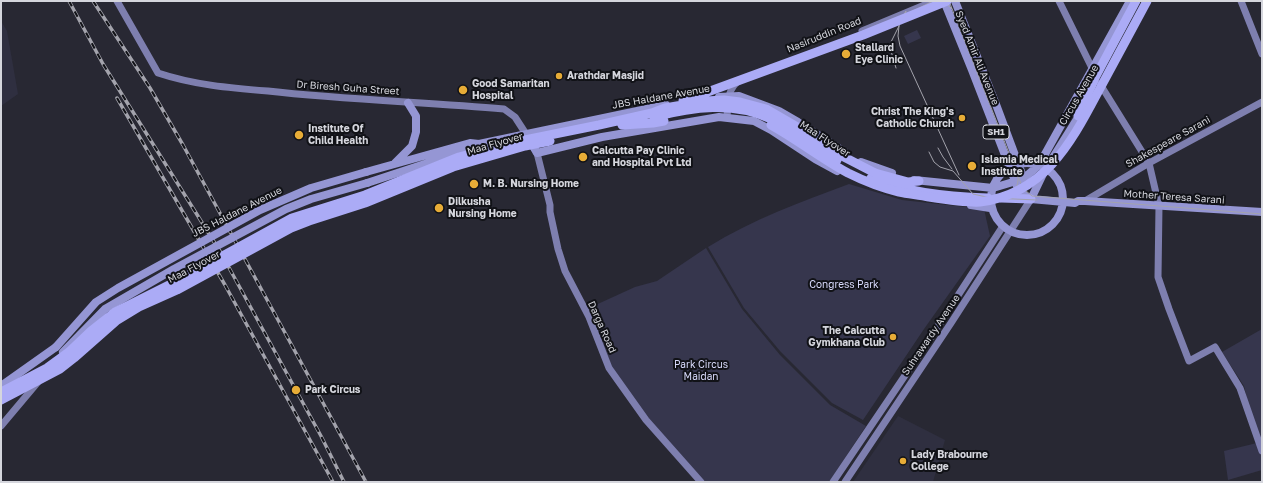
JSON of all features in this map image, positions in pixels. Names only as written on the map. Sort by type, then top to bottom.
[{"type":"highway","points":[[665,108],[863,35],[947,1]]},
{"type":"highway","points":[[1078,116],[1096,76],[1136,1]]},
{"type":"highway","points":[[622,125],[653,123],[718,111],[748,114],[772,126],[817,155],[868,182],[899,192],[938,199],[978,202],[992,200],[1016,191],[1036,180],[1049,169],[1063,153],[1090,107],[1147,1]]},
{"type":"highway","name":"Maa Flyover","points":[[1,392],[47,368],[69,352],[114,312],[184,277],[292,218],[365,195],[459,157],[515,142],[599,125],[643,115],[665,108],[706,101],[724,100],[752,104],[781,116],[844,157],[875,173],[908,182],[919,182]]},
{"type":"highway","name":"Maa Flyover","points":[[1,401],[60,369],[116,321],[139,307],[177,290],[291,228],[365,203],[453,167],[525,146],[657,116],[704,107],[739,108],[776,121],[846,166],[871,178],[896,186],[917,191],[972,197],[1032,197]]},
{"type":"main road","name":"Dr Biresh Guha Street","points":[[117,1],[158,73],[177,80],[200,84],[286,93],[504,109],[515,116],[526,134]]},
{"type":"main road","name":"Nasiruddin Road","points":[[729,96],[736,83],[749,76],[934,1]]},
{"type":"main road","name":"Syed Amir Ali Avenue","points":[[944,1],[1010,168],[1019,180]]},
{"type":"main road","name":"Syed Amir Ali Avenue","points":[[955,1],[1019,164],[1019,180]]},
{"type":"main road","points":[[1059,1],[1092,68]]},
{"type":"main road","name":"Circus Avenue","points":[[1032,197],[1042,166],[1092,68],[1130,1]]},
{"type":"main road","name":"Circus Avenue","points":[[1042,166],[1066,138],[1099,83],[1144,1]]},
{"type":"main road","points":[[1241,1],[1262,54]]},
{"type":"main road","points":[[1099,83],[1149,164],[1159,206],[1158,277],[1168,309],[1189,361],[1214,347],[1240,388],[1262,451]]},
{"type":"main road","points":[[727,117],[729,96]]},
{"type":"main road","name":"JBS Haldane Avenue","points":[[1,401],[53,361],[60,349],[96,302],[118,288],[260,210],[311,188],[470,143],[478,144],[698,98],[739,96],[778,111],[857,160],[883,171],[919,182],[993,188],[1019,180],[1042,166]]},
{"type":"main road","name":"Shakespeare Sarani","points":[[1082,201],[1262,102]]},
{"type":"main road","points":[[392,165],[412,146],[416,132],[416,116],[408,103]]},
{"type":"main road","name":"Maa Flyover","points":[[537,153],[602,137],[719,117],[727,117],[754,121],[840,173],[896,193],[990,208]]},
{"type":"main road","points":[[526,134],[537,153]]},
{"type":"main road","name":"JBS Haldane Avenue","points":[[60,349],[105,309],[174,269],[286,209],[310,199],[367,183],[470,149],[478,144]]},
{"type":"main road","name":"Darga Road","points":[[537,153],[550,205],[550,212],[558,249],[565,271],[589,317],[609,368],[646,420],[701,482]]},
{"type":"main road","points":[[1029,163],[1042,166],[1055,175],[1060,183],[1064,199],[1062,211],[1058,220],[1051,228],[1032,236],[1021,235],[1011,232],[996,218],[990,208],[993,188],[999,177],[1010,168],[1019,164],[1029,163]]},
{"type":"main road","points":[[1019,180],[1022,193],[1032,197]]},
{"type":"main road","name":"Mother Teresa Sarani","points":[[1032,197],[1064,199],[1075,202],[1082,201],[1262,212]]},
{"type":"main road","name":"Suhrawardy Avenue","points":[[845,482],[1011,232],[1032,197]]},
{"type":"main road","name":"Suhrawardy Avenue","points":[[833,482],[931,337],[1003,226]]},
{"type":"main road","points":[[1,386],[60,349]]},
{"type":"main road","points":[[1,426],[53,361]]},
{"type":"shaded area","points":[[1,21],[7,31],[18,94],[1,106]]},
{"type":"shaded area","name":"Lady Brabourne College","points":[[898,416],[945,440],[933,482],[853,482]]},
{"type":"green space","points":[[917,30],[921,38],[908,44],[904,36]]},
{"type":"green space","name":"Congress Park","points":[[849,184],[902,200],[984,209],[990,236],[924,329],[863,420],[832,403],[780,351],[744,308],[708,247],[742,228],[795,204]]},
{"type":"green space","name":"Park Circus Maidan","points":[[706,248],[742,309],[780,355],[830,405],[866,426],[829,482],[704,482],[644,417],[612,367],[589,308],[635,287],[657,281]]},
{"type":"green space","points":[[1262,329],[1262,470],[1228,480],[1224,451],[1257,443],[1244,386],[1222,352]]},
{"type":"tram line","points":[[896,68],[890,44],[899,26],[901,15],[902,18],[906,11],[905,15],[933,1]]},
{"type":"tram line","points":[[940,1],[947,4],[952,9]]},
{"type":"tram line","points":[[949,1],[1022,186],[1032,196],[1262,214]]},
{"type":"tram line","points":[[899,26],[898,36],[900,46],[959,175]]},
{"type":"tram line","points":[[938,148],[952,169]]},
{"type":"tram line","points":[[929,152],[934,162],[940,167],[953,171],[973,194],[991,198],[1037,200]]},
{"type":"tram line","points":[[1004,198],[1011,194],[1017,187],[1018,176]]},
{"type":"railway","points":[[69,1],[103,64],[221,253],[321,436],[344,482]]},
{"type":"railway","points":[[93,1],[150,88],[183,145],[366,482]]},
{"type":"railway","points":[[117,98],[225,285],[333,482]]},
{"type":"place","name":"Stallard Eye Clinic","points":[[846,54]]},
{"type":"place","name":"Arathdar Masjid","points":[[559,76]]},
{"type":"place","name":"Good Samaritan Hospital","points":[[463,90]]},
{"type":"place","name":"Christ The King's Catholic Church","points":[[962,118]]},
{"type":"place","name":"Institute Of Child Health","points":[[299,135]]},
{"type":"place","name":"Calcutta Pay Clinic and Hospital Pvt Ltd","points":[[583,157]]},
{"type":"place","name":"Islamia Medical Institute","points":[[972,166]]},
{"type":"place","name":"M. B. Nursing Home","points":[[474,184]]},
{"type":"place","name":"Dilkusha Nursing Home","points":[[439,208]]},
{"type":"place","name":"The Calcutta Gymkhana Club","points":[[893,337]]},
{"type":"place","name":"Park Circus","points":[[296,390]]},
{"type":"place","name":"Lady Brabourne College","points":[[903,461]]}]
